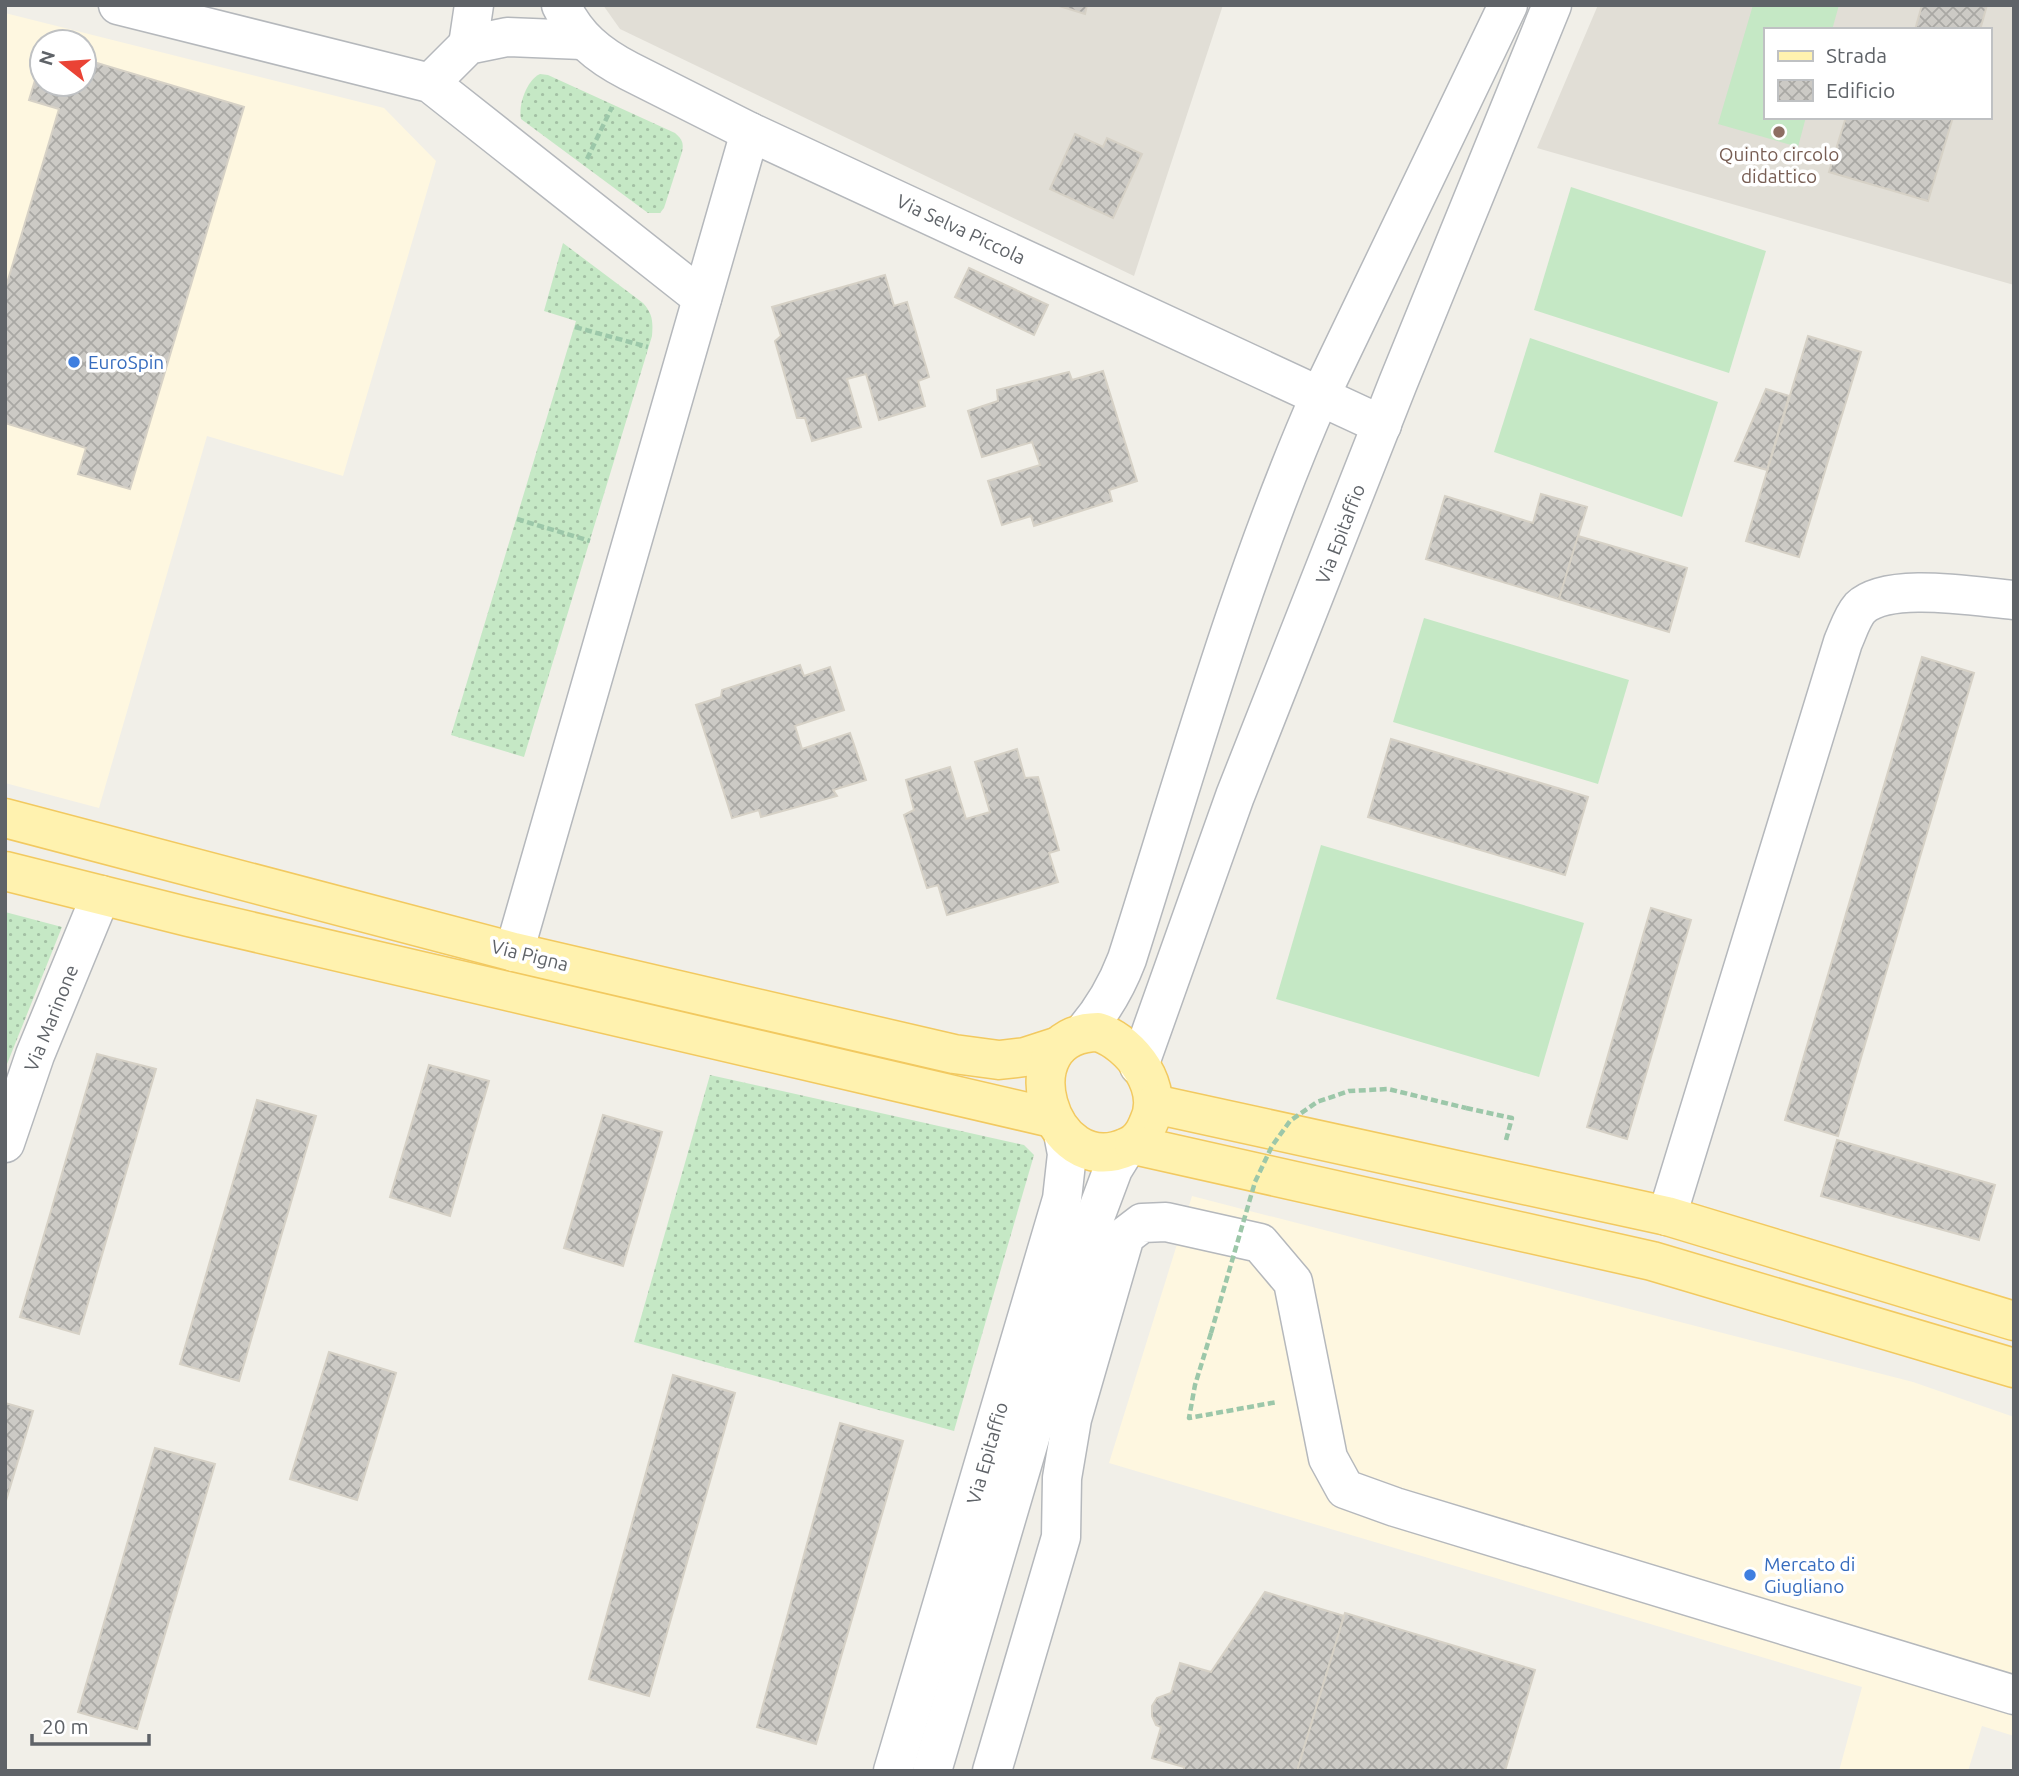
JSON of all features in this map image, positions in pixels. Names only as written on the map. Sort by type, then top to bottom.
[{"type":"main road","name":"Via Pigna","points":[[5,818],[514,952],[954,1054],[999,1060],[1025,1057],[1071,1040]]},
{"type":"main road","points":[[5,871],[1058,1125],[1084,1148],[1101,1152],[1120,1151],[1130,1146],[1652,1261],[2014,1368]]},
{"type":"main road","points":[[1071,1040],[1098,1032],[1121,1044],[1147,1076],[1154,1104],[1667,1216],[2014,1321]]},
{"type":"main road","name":"Via Epitaffio","points":[[1058,1125],[1045,1077],[1055,1049],[1071,1040]]},
{"type":"main road","name":"Via Epitaffio","points":[[1130,1146],[1144,1134],[1151,1120],[1154,1104]]},
{"type":"street","points":[[118,5],[430,83],[702,298]]},
{"type":"street","points":[[468,45],[474,5]]},
{"type":"street","name":"Via Selva Piccola","points":[[561,5],[582,40],[629,71],[750,132],[1382,425]]},
{"type":"street","name":"Via Epitaffio","points":[[1071,1040],[1103,1010],[1127,959],[1251,566],[1292,458],[1508,5]]},
{"type":"street","name":"Via Epitaffio","points":[[1139,1066],[1236,796],[1552,5]]},
{"type":"street","points":[[430,83],[468,45],[507,37],[582,40]]},
{"type":"street","points":[[514,952],[750,132]]},
{"type":"street","points":[[1667,1216],[1851,622],[1860,608],[1876,597],[1895,593],[2014,600]]},
{"type":"street","name":"Via Marinone","points":[[5,1143],[35,1055],[101,895]]},
{"type":"street","name":"Via Epitaffio","points":[[893,1771],[1062,1199],[1067,1154],[1058,1125]]},
{"type":"street","name":"Via Epitaffio","points":[[938,1753],[995,1558],[1083,1320],[1104,1190],[1113,1169],[1130,1146]]},
{"type":"street","points":[[938,1753],[994,1762],[1061,1537],[1062,1478],[1072,1419],[1083,1320],[1125,1236],[1142,1223],[1166,1222],[1260,1242],[1293,1282],[1328,1458],[1345,1489],[1395,1507],[2014,1695]]},
{"type":"street","points":[[995,1558],[1050,1573]]},
{"type":"path","points":[[569,192],[629,71]]},
{"type":"path","points":[[575,327],[648,348]]},
{"type":"path","points":[[517,519],[590,541]]},
{"type":"path","points":[[1316,1395],[1189,1418],[1195,1385],[1255,1182],[1272,1146],[1290,1121],[1317,1102],[1349,1091],[1388,1089],[1512,1118]]},
{"type":"shaded area","points":[[603,5],[1223,5],[1134,276],[620,29]]},
{"type":"shaded area","name":"Quinto circolo didattico","points":[[1598,5],[2014,5],[2014,285],[1537,148]]},
{"type":"shaded area","points":[[5,13],[65,28],[28,28],[28,98],[98,98],[98,36],[384,108],[436,161],[343,476],[207,436],[99,808],[5,783]]},
{"type":"shaded area","name":"Mercato di Giugliano","points":[[1192,1196],[1913,1382],[2014,1417],[2014,1736],[1982,1726],[1968,1771],[1839,1771],[1862,1687],[1109,1463]]},
{"type":"green space","points":[[1753,5],[1839,5],[1833,28],[1764,28],[1764,119],[1805,119],[1798,147],[1718,124]]},
{"type":"green space","points":[[540,74],[548,75],[679,137],[683,144],[682,152],[660,213],[648,213],[521,119],[524,93],[531,81]]},
{"type":"green space","points":[[1571,187],[1766,251],[1729,373],[1534,310]]},
{"type":"green space","points":[[563,243],[643,303],[652,318],[652,336],[524,757],[451,735],[576,321],[544,311]]},
{"type":"green space","points":[[1530,338],[1718,402],[1682,517],[1494,452]]},
{"type":"green space","points":[[1424,618],[1629,680],[1598,784],[1393,722]]},
{"type":"green space","points":[[1321,845],[1584,923],[1539,1077],[1276,999]]},
{"type":"green space","points":[[5,912],[62,927],[5,1069]]},
{"type":"green space","points":[[710,1075],[1024,1145],[1034,1155],[954,1431],[634,1342]]},
{"type":"building","points":[[1056,5],[1087,5],[1085,14]]},
{"type":"building","points":[[1922,5],[1987,5],[1981,28],[1916,28]]},
{"type":"building","points":[[98,63],[244,107],[130,489],[78,474],[86,448],[5,423],[5,290],[59,109],[29,100],[98,98]]},
{"type":"building","points":[[1845,119],[1952,119],[1928,201],[1829,172]]},
{"type":"building","points":[[1075,134],[1103,147],[1107,138],[1142,154],[1113,218],[1050,189]]},
{"type":"building","points":[[969,268],[1048,305],[1034,335],[955,297]]},
{"type":"building","points":[[885,275],[894,306],[907,302],[929,377],[918,381],[925,406],[879,420],[866,374],[847,379],[861,427],[812,441],[805,418],[797,418],[775,341],[781,336],[772,307]]},
{"type":"building","points":[[1808,336],[1861,352],[1799,557],[1746,541]]},
{"type":"building","points":[[1103,371],[1137,481],[1109,490],[1112,501],[1034,526],[1031,516],[1002,525],[988,481],[1040,465],[1032,442],[982,457],[968,411],[998,401],[997,390],[1069,372],[1072,380]]},
{"type":"building","points":[[1766,389],[1789,396],[1767,470],[1735,461]]},
{"type":"building","points":[[1541,494],[1587,507],[1559,599],[1426,559],[1445,496],[1533,523]]},
{"type":"building","points":[[1578,536],[1687,568],[1669,632],[1559,599]]},
{"type":"building","points":[[1922,657],[1974,673],[1838,1136],[1785,1120]]},
{"type":"building","points":[[800,665],[804,676],[830,667],[844,710],[795,726],[802,749],[850,733],[866,780],[833,790],[837,796],[761,817],[759,810],[732,818],[696,705],[721,697],[722,690]]},
{"type":"building","points":[[1391,739],[1588,797],[1565,875],[1368,817]]},
{"type":"building","points":[[1017,749],[1025,778],[1038,777],[1059,850],[1049,853],[1058,882],[947,915],[938,885],[927,888],[904,815],[914,810],[906,780],[950,767],[966,819],[990,812],[975,762]]},
{"type":"building","points":[[1651,908],[1691,920],[1627,1139],[1587,1127]]},
{"type":"building","points":[[97,1054],[156,1069],[79,1334],[20,1317]]},
{"type":"building","points":[[429,1065],[489,1081],[450,1216],[390,1197]]},
{"type":"building","points":[[257,1100],[316,1116],[239,1381],[180,1364]]},
{"type":"building","points":[[603,1115],[662,1132],[623,1266],[564,1248]]},
{"type":"building","points":[[1837,1140],[1995,1185],[1979,1240],[1821,1196]]},
{"type":"building","points":[[329,1352],[396,1373],[357,1500],[290,1479]]},
{"type":"building","points":[[673,1375],[735,1393],[649,1696],[589,1679]]},
{"type":"building","points":[[5,1403],[33,1411],[5,1504]]},
{"type":"building","points":[[840,1423],[903,1441],[816,1744],[757,1727]]},
{"type":"building","points":[[155,1448],[215,1464],[137,1729],[78,1712]]},
{"type":"building","points":[[1265,1592],[1344,1616],[1297,1771],[1184,1771],[1184,1767],[1152,1758],[1161,1727],[1156,1725],[1152,1716],[1152,1706],[1157,1698],[1171,1693],[1180,1663],[1211,1672]]},
{"type":"building","points":[[1345,1613],[1535,1670],[1505,1771],[1297,1771]]},
{"type":"place","name":"Quinto circolo didattico","points":[[1779,132]]},
{"type":"place","name":"EuroSpin","points":[[74,362]]},
{"type":"place","name":"Mercato di Giugliano","points":[[1750,1575]]}]
